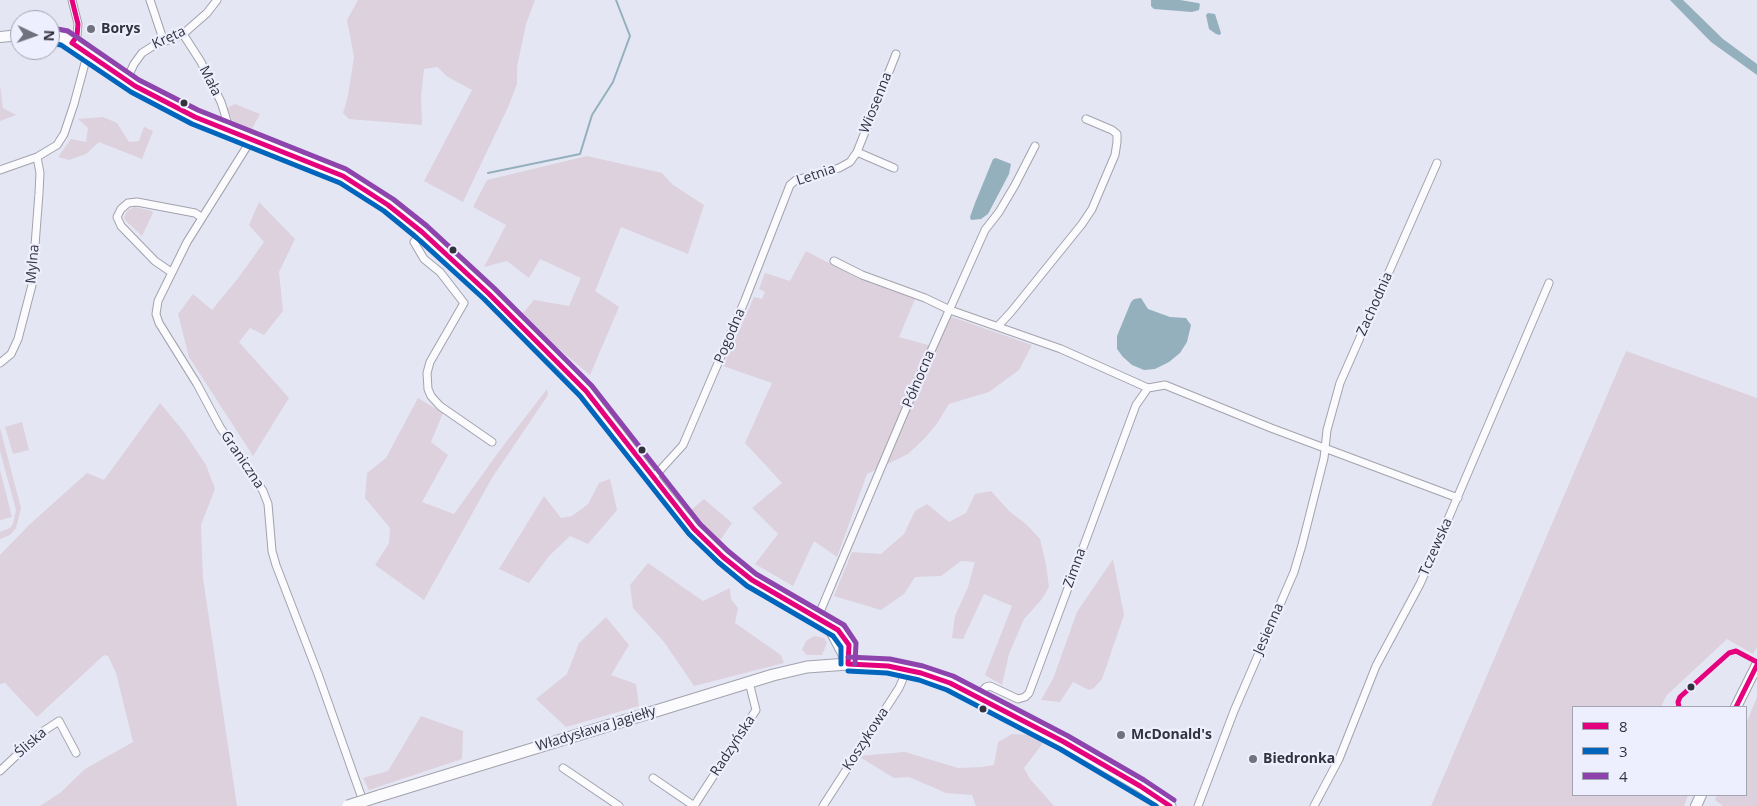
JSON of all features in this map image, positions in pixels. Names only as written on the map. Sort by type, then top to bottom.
[{"type":"main road","name":"Władysława Jagiełły","points":[[347,806],[749,682],[807,667],[848,664],[902,669],[950,683],[1082,752],[1170,806]]},
{"type":"street","points":[[72,0],[78,24],[77,36],[72,43]]},
{"type":"street","points":[[150,0],[164,42]]},
{"type":"street","name":"Kręta","points":[[126,81],[142,53],[153,46],[183,34],[207,13],[217,0]]},
{"type":"street","name":"Mała","points":[[183,34],[201,62],[221,102],[228,124],[225,130]]},
{"type":"street","points":[[60,37],[72,43],[126,81],[194,116],[343,176],[388,205],[422,232],[489,294],[586,391],[694,529],[723,557],[752,580],[838,630],[849,645],[848,664]]},
{"type":"street","name":"Wiosenna","points":[[857,152],[896,54]]},
{"type":"street","points":[[0,170],[37,157],[57,145],[64,134],[86,63],[90,56]]},
{"type":"street","points":[[998,326],[1012,312],[1082,224],[1096,200],[1118,142],[1117,134],[1112,130],[1086,119]]},
{"type":"street","name":"Graniczna","points":[[251,140],[201,217],[171,272],[158,301],[156,314],[159,324],[197,384],[220,426],[264,491],[268,504],[272,551],[276,565],[318,674],[364,806]]},
{"type":"street","name":"Północna","points":[[817,619],[918,378],[985,230],[999,212],[1035,146]]},
{"type":"street","points":[[857,152],[894,168]]},
{"type":"street","name":"Letnia","points":[[790,185],[796,180],[839,168],[850,162],[857,152]]},
{"type":"street","name":"Mylna","points":[[0,363],[11,354],[18,339],[32,285],[40,173],[37,157]]},
{"type":"street","name":"Zachodnia","points":[[1325,449],[1327,430],[1340,383],[1436,163]]},
{"type":"street","name":"Pogodna","points":[[653,478],[683,445],[742,308],[790,185]]},
{"type":"street","points":[[171,272],[155,261],[121,226],[117,217],[120,209],[128,202],[137,202],[195,213],[201,217]]},
{"type":"street","points":[[422,232],[414,242],[424,259],[440,272],[464,303],[430,362],[427,373],[428,389],[431,396],[440,406],[492,442]]},
{"type":"street","points":[[834,261],[862,275],[925,298],[950,310],[1061,349],[1148,388],[1165,384],[1271,428],[1458,498]]},
{"type":"street","name":"Tczewska","points":[[1314,806],[1339,760],[1376,666],[1420,584],[1549,283]]},
{"type":"street","name":"Zimna","points":[[978,696],[986,687],[990,686],[1018,699],[1029,694],[1136,406],[1148,388]]},
{"type":"street","name":"Jesienna","points":[[1198,806],[1234,712],[1294,572],[1310,516],[1325,449]]},
{"type":"street","points":[[828,625],[848,664]]},
{"type":"street","points":[[831,664],[840,648]]},
{"type":"street","points":[[1736,706],[1757,665]]},
{"type":"street","name":"Koszykowa","points":[[823,806],[898,688],[903,679],[902,669]]},
{"type":"street","name":"Radzyńska","points":[[694,806],[756,710],[749,682]]},
{"type":"street","name":"Śliska","points":[[0,771],[39,734],[59,721],[76,753]]},
{"type":"street","points":[[563,768],[619,806]]},
{"type":"street","points":[[652,778],[694,806]]},
{"type":"shaded area","points":[[358,0],[535,0],[526,24],[517,67],[517,84],[463,202],[424,181],[472,90],[448,77],[437,67],[424,69],[421,96],[422,125],[349,119],[343,113],[348,96],[354,57],[347,20]]},
{"type":"shaded area","points":[[0,85],[3,108],[16,115],[0,121]]},
{"type":"shaded area","points":[[235,104],[260,114],[252,129],[233,121],[227,108]]},
{"type":"shaded area","points":[[103,117],[117,123],[129,142],[139,141],[144,127],[153,131],[142,159],[99,142],[86,154],[69,160],[58,157],[71,139],[86,142],[88,128],[78,119]]},
{"type":"shaded area","points":[[587,156],[662,173],[673,185],[704,205],[688,254],[621,227],[595,291],[619,307],[590,375],[552,343],[523,313],[534,300],[569,306],[581,278],[540,259],[529,278],[507,261],[484,267],[506,225],[473,207],[487,180]]},
{"type":"shaded area","points":[[259,202],[295,239],[279,272],[283,311],[264,335],[250,328],[239,342],[289,398],[253,456],[189,357],[178,314],[193,294],[212,310],[239,277],[264,242],[249,225]]},
{"type":"shaded area","points":[[135,207],[152,211],[153,213],[142,236],[124,217],[128,210]]},
{"type":"shaded area","points":[[806,251],[857,278],[915,299],[899,337],[935,347],[949,316],[1032,345],[1019,370],[989,392],[949,404],[936,425],[908,454],[867,474],[837,557],[814,541],[793,586],[755,564],[778,534],[752,508],[782,483],[745,443],[772,383],[723,366],[754,297],[762,299],[765,292],[759,289],[765,273],[790,281]]},
{"type":"shaded area","points":[[1626,351],[1757,398],[1757,647],[1753,654],[1727,639],[1666,696],[1661,706],[1572,706],[1572,796],[1688,796],[1684,806],[1431,806]]},
{"type":"shaded area","points":[[547,389],[548,395],[492,478],[424,600],[375,565],[389,543],[390,528],[365,498],[367,473],[386,458],[418,398],[443,413],[431,442],[448,455],[422,502],[454,514]]},
{"type":"shaded area","points":[[160,403],[184,432],[206,465],[215,489],[201,525],[203,578],[237,806],[40,806],[60,793],[85,769],[133,742],[116,673],[108,656],[104,655],[37,717],[5,683],[0,684],[0,555],[29,525],[87,473],[104,480]]},
{"type":"shaded area","points":[[22,422],[29,450],[13,454],[5,427]]},
{"type":"shaded area","points":[[0,428],[21,508],[16,528],[10,535],[0,539],[0,532],[10,528],[13,524],[16,510],[0,451]]},
{"type":"shaded area","points":[[0,470],[12,517],[0,520]]},
{"type":"shaded area","points":[[610,479],[617,510],[588,544],[570,536],[549,556],[529,583],[499,569],[544,496],[561,518],[572,516],[588,504],[599,483]]},
{"type":"shaded area","points":[[991,491],[1009,511],[1026,524],[1040,539],[1049,587],[1042,599],[1024,619],[1009,654],[1002,685],[985,675],[1012,606],[984,594],[963,639],[952,638],[955,616],[968,587],[975,562],[961,561],[941,576],[915,577],[904,594],[881,610],[834,596],[852,552],[881,554],[904,534],[915,511],[927,504],[949,522],[966,513],[975,494]]},
{"type":"shaded area","points":[[704,499],[732,523],[719,542],[691,510]]},
{"type":"shaded area","points":[[1113,559],[1124,615],[1102,679],[1094,688],[1089,690],[1073,682],[1060,702],[1041,700],[1053,679],[1077,612]]},
{"type":"shaded area","points":[[648,563],[703,601],[730,588],[731,599],[738,608],[735,623],[781,655],[784,663],[694,686],[664,642],[633,608],[630,585]]},
{"type":"shaded area","points":[[606,617],[629,645],[611,675],[636,684],[639,706],[566,727],[536,699],[567,674],[579,643]]},
{"type":"shaded area","points":[[814,636],[824,638],[827,643],[822,655],[807,655],[802,650],[806,641]]},
{"type":"shaded area","points":[[1757,697],[1757,806],[1723,806],[1715,800],[1717,796],[1747,796],[1747,722]]},
{"type":"shaded area","points":[[421,716],[463,731],[462,759],[369,790],[363,778],[388,771]]},
{"type":"shaded area","points":[[1012,734],[1029,735],[1043,743],[1024,768],[1030,779],[1054,806],[976,806],[972,795],[946,793],[909,777],[894,778],[858,756],[905,752],[958,768],[982,767],[994,765],[998,742]]},
{"type":"water","points":[[1151,0],[1180,0],[1200,4],[1199,10],[1192,12],[1154,9],[1151,6]]},
{"type":"water","points":[[1670,0],[1683,0],[1723,39],[1757,64],[1757,75],[1711,42]]},
{"type":"water","points":[[1208,13],[1215,14],[1220,35],[1209,29],[1206,15]]},
{"type":"water","points":[[996,158],[1011,164],[1009,174],[988,214],[981,219],[971,220],[970,217],[975,203],[993,159]]},
{"type":"water","points":[[1141,298],[1148,309],[1170,317],[1186,318],[1191,325],[1187,342],[1180,353],[1169,362],[1155,369],[1144,370],[1132,365],[1117,349],[1117,336],[1131,302],[1134,299]]},
{"type":"waterway","points":[[488,173],[580,154],[592,115],[613,82],[630,36],[616,0]]},
{"type":"transit line","name":"8","points":[[72,0],[78,24],[77,36],[72,43]]},
{"type":"transit line","name":"4","points":[[60,30],[68,31],[139,80],[198,110],[346,169],[393,199],[427,226],[494,288],[592,386],[700,524],[728,551],[756,574],[844,625],[856,643],[855,664]]},
{"type":"transit line","name":"8","points":[[72,43],[135,86],[195,117],[343,176],[388,205],[422,232],[489,294],[586,391],[694,529],[723,557],[752,580],[838,630],[849,645],[848,664]]},
{"type":"transit line","name":"3","points":[[60,45],[131,92],[192,124],[340,183],[384,211],[417,238],[484,299],[580,396],[689,534],[747,586],[833,636],[841,647],[841,664]]},
{"type":"transit line","name":"8","points":[[1679,706],[1680,697],[1729,653],[1736,651],[1757,662]]},
{"type":"transit line","name":"4","points":[[848,657],[890,659],[923,666],[953,676],[1068,736],[1144,780],[1174,800]]},
{"type":"transit line","name":"8","points":[[848,664],[888,666],[921,673],[950,683],[1064,742],[1140,786],[1170,806]]},
{"type":"transit line","name":"8","points":[[1736,706],[1757,665]]},
{"type":"transit line","name":"3","points":[[848,671],[887,673],[919,680],[947,690],[1060,749],[1156,806]]},
{"type":"place","name":"Borys","points":[[91,29]]},
{"type":"place","name":"McDonald's","points":[[1121,735]]},
{"type":"place","name":"Biedronka","points":[[1253,759]]}]
